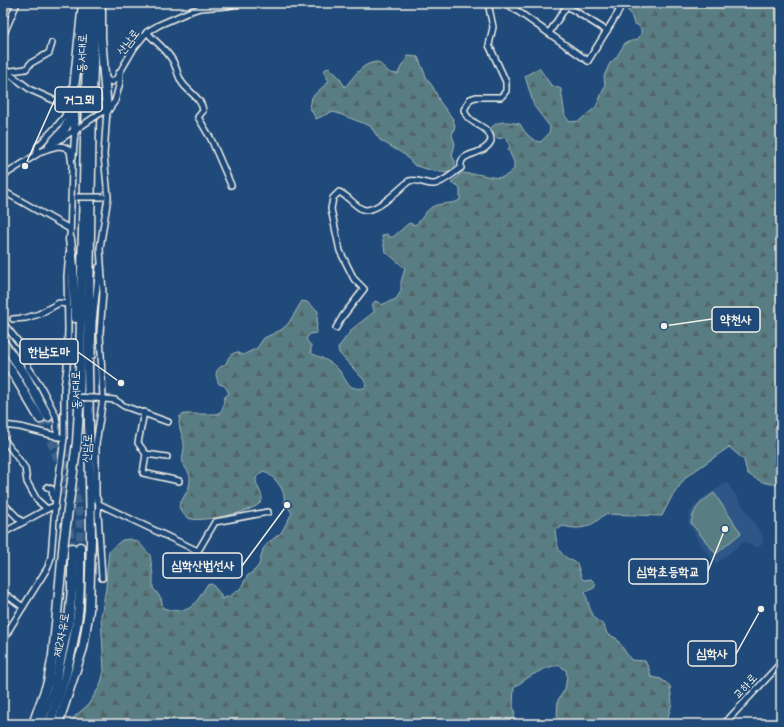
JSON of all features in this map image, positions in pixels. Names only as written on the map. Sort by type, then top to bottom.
[{"type":"highway","points":[[50,146],[69,122],[74,91],[81,3]]},
{"type":"highway","name":"동서대로","points":[[33,724],[48,682],[53,655],[64,540],[77,442],[76,394],[88,3]]},
{"type":"highway","name":"동서대로","points":[[58,724],[83,648],[89,610],[91,538],[88,385],[92,99],[95,3]]},
{"type":"highway","points":[[101,3],[107,110]]},
{"type":"highway","points":[[74,91],[77,128]]},
{"type":"highway","points":[[70,239],[75,304],[76,394]]},
{"type":"highway","points":[[3,342],[25,375],[44,418],[3,358]]},
{"type":"highway","name":"제2자유로","points":[[40,724],[54,689],[69,620],[76,547],[80,589],[77,621],[68,667],[56,708],[49,724]]},
{"type":"street","points":[[3,36],[17,3]]},
{"type":"street","points":[[36,154],[38,146],[65,116],[70,99],[73,79],[81,3]]},
{"type":"street","name":"산남로","points":[[102,578],[98,513],[99,504],[96,496],[96,444],[103,398],[100,333],[104,293],[100,248],[106,197],[104,155],[107,110],[115,102],[118,95],[120,72],[134,48],[147,32],[159,25],[204,6],[227,6],[241,3]]},
{"type":"street","points":[[336,328],[343,316],[364,290],[354,279],[340,251],[331,209],[333,198],[336,194],[339,192],[343,194],[362,209],[370,211],[377,208],[409,181],[415,180],[434,184],[440,182],[461,168],[460,162],[462,160],[470,154],[484,150],[491,141],[489,134],[482,127],[468,118],[464,110],[470,99],[476,97],[501,97],[506,91],[506,82],[490,45],[493,27],[488,3]]},
{"type":"street","points":[[506,3],[588,61],[619,11],[618,7],[610,3]]},
{"type":"street","points":[[549,33],[568,4],[607,31]]},
{"type":"street","points":[[147,32],[162,46],[175,64],[181,82],[199,100],[203,111],[198,117],[211,138],[231,185]]},
{"type":"street","points":[[5,71],[26,69],[31,63],[49,52],[52,43]]},
{"type":"street","points":[[5,71],[31,90],[67,106]]},
{"type":"street","points":[[104,77],[112,82],[117,78],[120,72]]},
{"type":"street","points":[[4,174],[107,110]]},
{"type":"street","name":"산남로","points":[[3,642],[10,628],[48,567],[51,557],[54,506],[64,438],[67,348],[67,276],[74,196],[72,165],[77,128]]},
{"type":"street","points":[[42,151],[59,145],[64,146],[70,151],[72,165]]},
{"type":"street","points":[[3,191],[70,229]]},
{"type":"street","points":[[74,196],[106,197]]},
{"type":"street","points":[[88,385],[93,347],[93,322],[100,248]]},
{"type":"street","points":[[13,319],[26,318],[39,314],[59,303],[67,304]]},
{"type":"street","points":[[3,323],[25,350],[28,367],[56,416],[57,436]]},
{"type":"street","points":[[25,350],[67,348]]},
{"type":"street","points":[[65,396],[76,394],[116,400],[124,406],[168,422]]},
{"type":"street","points":[[144,412],[138,443],[146,454],[167,458]]},
{"type":"street","points":[[3,425],[20,427],[64,438]]},
{"type":"street","points":[[3,438],[25,468],[27,482],[37,500],[47,508]]},
{"type":"street","points":[[146,454],[143,472],[179,481]]},
{"type":"street","points":[[47,487],[52,489],[53,498],[56,499]]},
{"type":"street","points":[[3,503],[22,522]]},
{"type":"street","points":[[99,504],[198,551],[215,522],[268,512]]},
{"type":"street","points":[[3,533],[47,508],[54,506]]},
{"type":"street","points":[[3,595],[8,596],[23,607]]},
{"type":"street","name":"교하로","points":[[724,724],[781,663]]},
{"type":"shaded area","points":[[727,482],[763,536],[763,543],[759,547],[755,547],[743,542],[716,564],[700,544],[688,522],[690,512],[701,499]]},
{"type":"green space","points":[[621,3],[781,3],[781,484],[763,482],[747,473],[744,460],[729,447],[686,477],[671,498],[662,516],[605,514],[586,527],[576,528],[563,526],[555,531],[558,547],[562,554],[577,563],[581,577],[584,580],[591,579],[596,584],[594,588],[585,592],[593,616],[604,625],[607,634],[616,638],[631,660],[645,661],[651,677],[661,679],[670,686],[672,703],[666,724],[563,724],[557,716],[558,700],[565,689],[567,676],[566,670],[560,666],[555,666],[536,673],[514,688],[513,705],[515,714],[512,721],[508,724],[503,724],[493,718],[486,724],[66,724],[88,705],[100,686],[104,671],[101,616],[106,588],[109,551],[122,540],[130,539],[138,542],[150,555],[153,588],[161,598],[163,608],[179,611],[185,610],[194,604],[207,585],[212,584],[221,595],[221,599],[230,596],[240,589],[248,575],[259,565],[263,549],[269,542],[281,533],[292,513],[284,502],[281,488],[272,477],[264,471],[256,478],[262,498],[261,502],[257,506],[239,513],[216,518],[197,520],[191,519],[185,515],[179,506],[189,487],[190,478],[183,461],[184,446],[179,424],[180,416],[187,414],[219,414],[223,408],[224,398],[229,393],[225,386],[219,384],[216,377],[216,372],[226,364],[231,355],[237,352],[243,355],[257,348],[264,338],[281,330],[288,324],[302,301],[307,302],[318,311],[316,333],[310,334],[306,339],[311,346],[311,353],[334,365],[347,382],[353,387],[364,388],[366,385],[364,380],[339,353],[338,348],[352,329],[374,312],[372,305],[375,301],[381,305],[396,299],[401,291],[401,282],[405,268],[385,251],[382,237],[383,235],[387,234],[389,237],[393,237],[409,223],[415,225],[427,211],[435,205],[457,202],[460,200],[460,188],[451,182],[463,173],[500,178],[510,173],[514,169],[514,162],[508,149],[510,146],[505,137],[498,138],[493,134],[490,129],[493,126],[500,122],[520,124],[531,138],[540,142],[548,134],[550,127],[534,106],[525,76],[539,68],[551,85],[561,89],[565,116],[570,122],[579,121],[596,107],[605,86],[604,76],[610,63],[616,58],[625,43],[638,39],[641,34],[641,29],[638,25],[634,24],[631,14]]},
{"type":"green space","points":[[408,56],[418,57],[427,79],[433,87],[440,102],[453,119],[455,126],[452,135],[455,144],[452,156],[455,161],[455,167],[449,173],[433,171],[414,165],[405,155],[380,140],[370,126],[331,112],[316,119],[310,108],[312,97],[329,81],[323,71],[329,67],[339,77],[345,87],[367,64],[378,62],[390,73],[398,74]]},
{"type":"green space","points":[[714,493],[741,533],[716,554],[691,523],[692,517],[699,505]]},
{"type":"tunnel","points":[[48,417],[64,452],[71,475],[79,513],[80,547]]},
{"type":"tunnel","points":[[40,419],[54,449],[64,480],[67,506]]},
{"type":"tunnel","points":[[68,517],[72,548]]},
{"type":"place","name":"거그뫼","points":[[25,166]]},
{"type":"place","name":"약천사","points":[[664,326]]},
{"type":"place","name":"한남도마","points":[[121,383]]},
{"type":"place","name":"심학산법선사","points":[[287,505]]},
{"type":"place","name":"심학초등학교","points":[[725,529]]},
{"type":"place","name":"심학사","points":[[761,609]]}]
